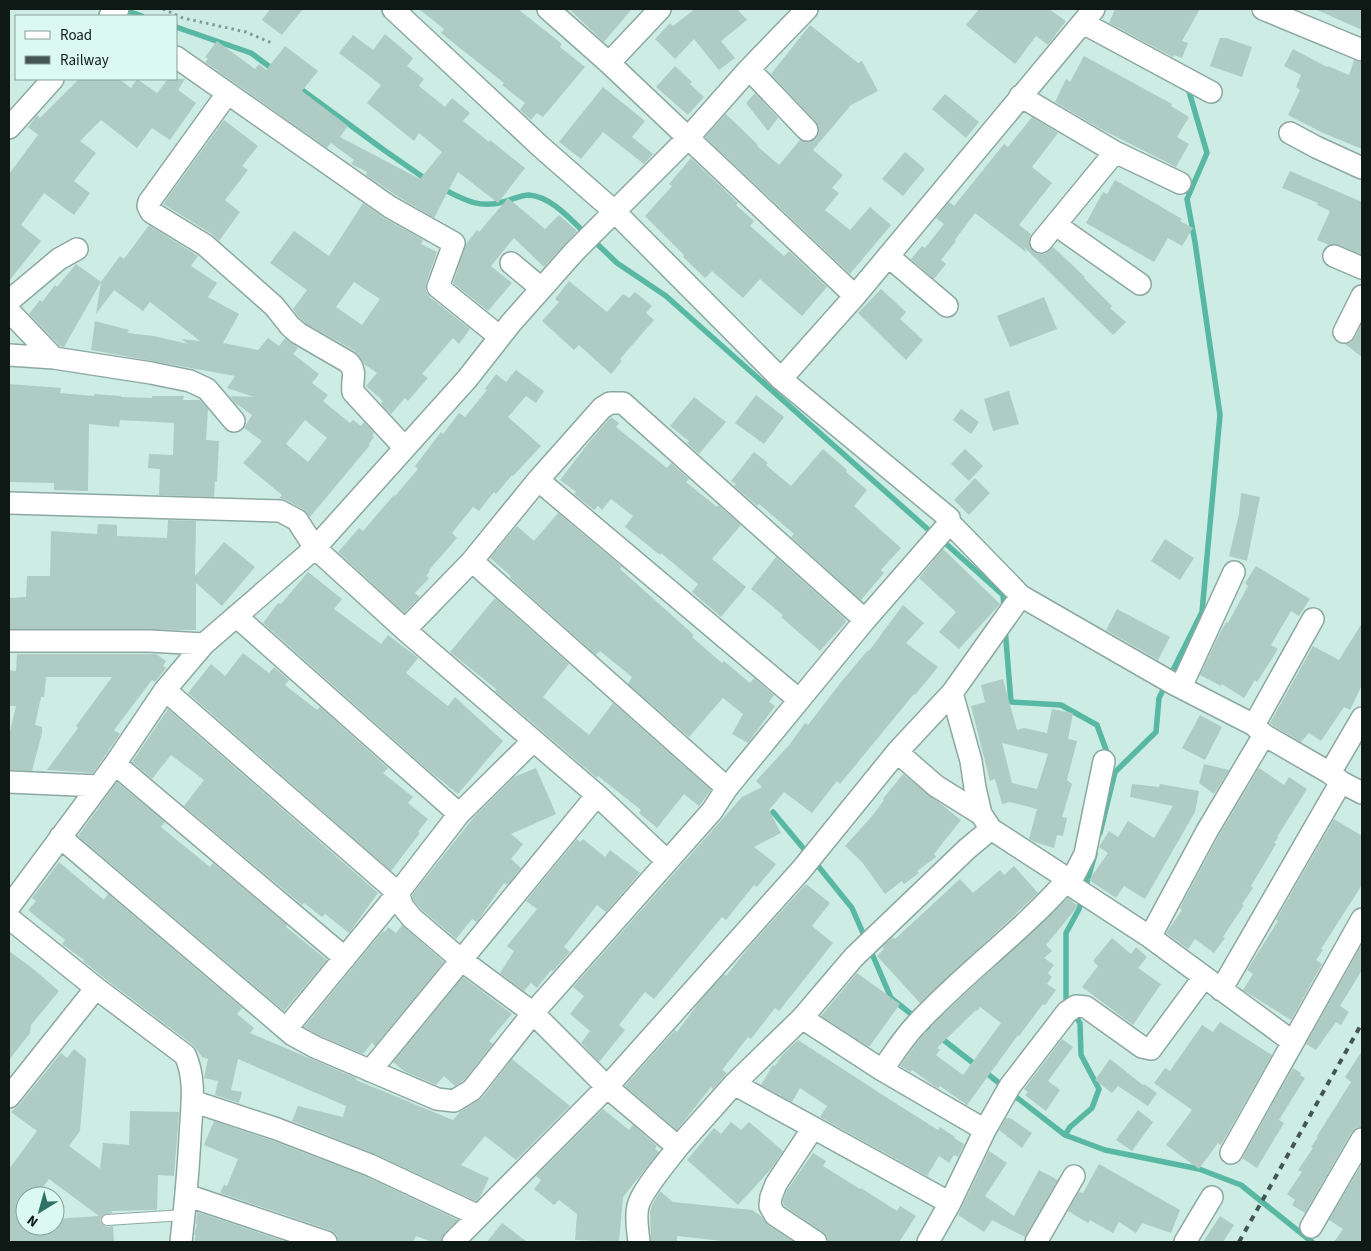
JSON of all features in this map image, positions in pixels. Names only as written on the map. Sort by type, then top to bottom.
[{"type":"street","points":[[393,9],[541,147],[614,211],[781,379],[946,514],[949,522],[1011,611],[1172,682],[1259,730],[1362,793]]},
{"type":"street","points":[[548,9],[609,63],[855,296]]},
{"type":"street","points":[[609,63],[660,9]]},
{"type":"street","points":[[9,908],[115,764],[165,690],[204,644],[315,548],[467,380],[541,288],[614,211],[688,138],[748,69],[807,9]]},
{"type":"street","points":[[1263,9],[1362,50]]},
{"type":"street","points":[[781,379],[855,296],[1088,16],[1199,85]]},
{"type":"street","points":[[178,58],[390,207],[454,243],[438,287],[500,337]]},
{"type":"street","points":[[748,69],[807,130]]},
{"type":"street","points":[[9,128],[52,80]]},
{"type":"street","points":[[227,94],[149,202],[148,206],[151,212],[206,245],[274,306],[298,333],[348,362],[355,372],[353,392],[405,448]]},
{"type":"street","points":[[1020,96],[1115,152],[1180,183]]},
{"type":"street","points":[[1290,132],[1316,147],[1362,168]]},
{"type":"street","points":[[1041,242],[1115,152]]},
{"type":"street","points":[[1056,225],[1140,284]]},
{"type":"street","points":[[9,301],[59,259],[77,249]]},
{"type":"street","points":[[888,256],[947,306]]},
{"type":"street","points":[[1334,256],[1362,268]]},
{"type":"street","points":[[511,263],[541,288]]},
{"type":"street","points":[[1344,332],[1362,296]]},
{"type":"street","points":[[9,311],[54,358]]},
{"type":"street","points":[[9,356],[54,358],[190,381],[207,389],[234,421]]},
{"type":"street","points":[[405,630],[472,561],[538,480],[602,408],[610,403],[623,403],[865,620]]},
{"type":"street","points":[[538,480],[798,699]]},
{"type":"street","points":[[9,503],[280,511],[297,520],[315,548],[405,630],[597,795],[667,861]]},
{"type":"street","points":[[60,837],[302,1041],[437,1099],[454,1101],[472,1090],[533,1013],[712,811],[727,788],[798,699],[949,522]]},
{"type":"street","points":[[472,561],[727,788]]},
{"type":"street","points":[[1172,682],[1234,572]]},
{"type":"street","points":[[453,1242],[607,1087],[802,869],[897,752],[952,694],[1011,611]]},
{"type":"street","points":[[236,616],[459,814]]},
{"type":"street","points":[[1150,937],[1259,730],[1313,619]]},
{"type":"street","points":[[9,641],[149,641],[204,644]]},
{"type":"street","points":[[165,690],[398,893],[404,907],[412,918],[460,959],[533,1013],[607,1087],[678,1147]]},
{"type":"street","points":[[952,694],[971,761],[974,788],[986,822]]},
{"type":"street","points":[[1221,990],[1335,778],[1362,718]]},
{"type":"street","points":[[286,1029],[398,893],[459,814],[533,741]]},
{"type":"street","points":[[897,752],[936,786],[1150,937],[1293,1042]]},
{"type":"street","points":[[882,1070],[912,1029],[929,1010],[1026,924],[1048,902],[1076,886],[1085,854],[1104,762]]},
{"type":"street","points":[[115,764],[344,958]]},
{"type":"street","points":[[9,782],[98,786]]},
{"type":"street","points":[[370,1071],[460,959],[597,795]]},
{"type":"street","points":[[639,1242],[638,1206],[678,1147],[734,1084],[802,1018],[854,957],[968,848],[986,822]]},
{"type":"street","points":[[9,918],[184,1055],[189,1064],[193,1090],[181,1242]]},
{"type":"street","points":[[1231,1153],[1362,919]]},
{"type":"street","points":[[928,1242],[950,1204],[985,1130],[1006,1092],[1072,1009],[1086,1007],[1142,1047],[1151,1048],[1204,977]]},
{"type":"street","points":[[9,1097],[96,988]]},
{"type":"street","points":[[802,1018],[882,1070],[985,1130]]},
{"type":"street","points":[[734,1084],[950,1204]]},
{"type":"street","points":[[192,1101],[277,1129],[370,1164],[479,1216]]},
{"type":"street","points":[[813,1128],[776,1184],[770,1206],[775,1215],[816,1242]]},
{"type":"street","points":[[1311,1226],[1362,1140]]},
{"type":"street","points":[[1036,1242],[1074,1176]]},
{"type":"street","points":[[1185,1242],[1212,1198]]},
{"type":"street","points":[[185,1205],[326,1242]]},
{"type":"lane","points":[[107,1220],[185,1205]]},
{"type":"path","points":[[164,9],[177,15]]},
{"type":"path","points":[[178,16],[246,32],[274,44]]},
{"type":"building","points":[[270,9],[303,9],[282,35],[262,20]]},
{"type":"building","points":[[419,9],[518,9],[562,44],[560,47],[585,67],[543,117],[537,113],[531,120],[520,110],[525,103],[502,85],[504,83],[441,33],[444,29]]},
{"type":"building","points":[[569,9],[632,9],[604,42]]},
{"type":"building","points":[[695,9],[737,9],[747,20],[721,41],[735,58],[719,70],[694,39],[675,59],[655,39],[670,23],[673,26]]},
{"type":"building","points":[[979,9],[1049,9],[1066,21],[1048,45],[1036,36],[1015,64],[966,25]]},
{"type":"building","points":[[1115,9],[1200,9],[1182,41],[1188,43],[1182,58],[1174,55],[1173,57],[1109,23]]},
{"type":"building","points":[[1315,9],[1362,9],[1362,30],[1342,21]]},
{"type":"building","points":[[810,25],[858,63],[862,61],[878,91],[851,105],[813,150],[843,175],[832,188],[839,193],[825,210],[850,230],[870,207],[891,225],[850,274],[705,137],[726,114],[757,146],[779,165],[800,140],[809,142],[816,139],[819,127],[816,122],[771,74]]},
{"type":"building","points":[[385,34],[413,58],[407,66],[424,79],[419,86],[445,107],[452,98],[470,113],[463,121],[525,168],[498,203],[458,172],[434,218],[366,175],[367,172],[351,164],[354,160],[331,143],[327,148],[205,62],[208,59],[205,57],[217,41],[255,69],[259,64],[266,70],[285,46],[318,71],[302,91],[348,126],[340,137],[420,179],[442,152],[419,133],[414,141],[367,103],[381,85],[339,53],[353,35],[373,50]]},
{"type":"building","points":[[1220,38],[1226,38],[1252,47],[1242,77],[1210,66]]},
{"type":"building","points":[[1293,49],[1327,67],[1349,75],[1354,60],[1362,62],[1362,149],[1323,133],[1288,115],[1300,90],[1296,87],[1301,75],[1284,66]]},
{"type":"building","points":[[1084,56],[1172,104],[1171,106],[1189,117],[1177,137],[1189,144],[1176,167],[1099,128],[1055,102],[1066,79],[1070,82]]},
{"type":"building","points":[[675,66],[704,97],[688,115],[656,87]]},
{"type":"building","points":[[185,79],[178,90],[196,103],[170,140],[152,128],[137,148],[101,120],[80,141],[96,153],[74,181],[90,193],[74,215],[44,193],[21,225],[41,241],[9,281],[9,174],[38,135],[28,127],[37,115],[40,118],[78,80],[120,80],[131,88],[136,80],[138,80],[157,93],[167,80]]},
{"type":"building","points":[[603,87],[645,121],[632,137],[653,154],[644,164],[603,132],[581,159],[559,142]]},
{"type":"building","points":[[755,93],[778,118],[768,131],[746,103]]},
{"type":"building","points":[[945,94],[979,122],[966,138],[932,109]]},
{"type":"building","points":[[1032,117],[1058,133],[1032,167],[1052,183],[1019,225],[1031,234],[1029,240],[1033,251],[1038,254],[1045,254],[1053,247],[1085,277],[1112,306],[1110,308],[1126,322],[1113,335],[1024,247],[1027,253],[975,213],[941,260],[946,264],[934,279],[911,259],[922,246],[925,248],[944,224],[936,218],[949,202],[954,206],[1004,144],[1008,147]]},
{"type":"building","points":[[224,120],[258,146],[242,166],[248,170],[225,200],[240,212],[219,241],[212,234],[163,204]]},
{"type":"building","points":[[905,152],[925,169],[903,196],[882,179]]},
{"type":"building","points":[[691,158],[754,221],[750,226],[784,256],[789,251],[827,287],[802,316],[760,279],[743,298],[712,271],[705,278],[645,216],[672,186],[669,184]]},
{"type":"building","points":[[1290,171],[1362,202],[1362,255],[1339,245],[1329,245],[1317,240],[1330,211],[1317,205],[1318,203],[1282,188]]},
{"type":"building","points":[[1115,180],[1182,219],[1180,221],[1193,228],[1182,246],[1168,238],[1154,262],[1086,223],[1103,192],[1107,194]]},
{"type":"building","points":[[508,198],[545,229],[559,215],[577,231],[544,267],[514,238],[491,266],[512,283],[488,311],[453,283],[466,244],[477,230],[479,232]]},
{"type":"building","points":[[363,203],[384,218],[423,240],[421,244],[437,252],[426,283],[426,291],[430,297],[470,329],[459,344],[453,338],[422,374],[428,378],[408,401],[405,398],[391,414],[381,404],[383,401],[366,386],[377,373],[364,364],[355,351],[305,323],[299,317],[293,309],[307,290],[270,263],[294,231],[329,256]],"holes":[[[354,282],[380,299],[362,325],[336,307]]]},
{"type":"building","points":[[149,225],[198,256],[191,266],[217,283],[208,297],[239,314],[223,343],[258,350],[268,338],[279,346],[285,338],[298,348],[293,354],[319,374],[312,383],[328,395],[323,401],[350,423],[353,420],[361,426],[364,422],[374,433],[370,445],[310,517],[303,509],[279,498],[282,495],[243,463],[262,441],[244,428],[252,415],[234,402],[230,396],[254,397],[227,388],[235,376],[91,350],[95,321],[129,330],[127,333],[154,336],[188,344],[181,339],[200,341],[150,302],[143,311],[114,290],[96,314],[101,282],[120,256],[124,259]],"holes":[[[305,420],[327,438],[308,462],[286,444]]]},
{"type":"building","points":[[76,264],[101,282],[64,347],[60,346],[29,314],[40,300],[42,302],[55,285],[57,287]]},
{"type":"building","points":[[569,281],[607,312],[623,294],[629,298],[635,292],[652,306],[646,313],[654,320],[620,359],[622,361],[611,374],[579,345],[574,350],[542,321],[559,302],[555,299]]},
{"type":"building","points":[[881,289],[906,312],[900,319],[923,340],[906,360],[858,313]]},
{"type":"building","points":[[1044,297],[1057,329],[1010,347],[997,316]]},
{"type":"building","points":[[1362,323],[1362,357],[1345,344],[1350,343],[1355,338]]},
{"type":"building","points":[[516,370],[544,391],[536,403],[526,396],[508,417],[541,446],[496,494],[494,492],[479,511],[473,507],[452,533],[457,538],[429,570],[426,576],[429,578],[415,593],[420,597],[404,613],[338,552],[359,528],[363,531],[395,496],[418,469],[415,466],[441,432],[443,434],[459,413],[465,417],[487,390],[485,389],[496,374],[506,382]]},
{"type":"building","points":[[9,384],[61,388],[60,393],[94,396],[94,394],[152,398],[152,396],[184,396],[183,400],[200,400],[208,409],[206,440],[219,441],[217,482],[215,481],[214,497],[159,495],[160,469],[148,468],[149,454],[173,455],[174,423],[120,420],[119,427],[89,424],[88,491],[54,490],[54,483],[9,482]]},
{"type":"building","points":[[1009,391],[1019,424],[993,431],[984,399]]},
{"type":"building","points":[[756,395],[784,417],[764,444],[735,423]]},
{"type":"building","points":[[694,397],[726,422],[699,454],[687,443],[689,441],[670,426]]},
{"type":"building","points":[[961,409],[979,422],[971,434],[953,420]]},
{"type":"building","points":[[611,417],[619,423],[616,427],[667,468],[671,463],[689,479],[686,482],[717,507],[718,505],[741,525],[712,559],[746,587],[721,617],[692,592],[698,584],[661,553],[660,555],[625,527],[633,516],[611,499],[602,510],[598,506],[594,510],[574,494],[576,492],[560,480]]},
{"type":"building","points":[[823,449],[867,490],[854,506],[901,548],[881,570],[884,573],[861,600],[791,537],[794,534],[759,504],[757,506],[734,486],[736,484],[731,481],[754,452],[791,486]]},
{"type":"building","points":[[965,449],[983,466],[969,481],[951,464]]},
{"type":"building","points":[[975,478],[990,493],[969,515],[954,500]]},
{"type":"building","points":[[1241,493],[1260,497],[1247,561],[1229,556],[1239,514]]},
{"type":"building","points":[[558,513],[622,567],[620,569],[694,635],[692,637],[722,663],[724,661],[750,683],[754,678],[774,695],[769,702],[775,706],[748,743],[732,734],[743,714],[723,698],[689,737],[628,684],[632,677],[600,651],[596,655],[490,558],[517,526],[534,541]]},
{"type":"building","points":[[168,520],[196,521],[195,576],[224,542],[255,567],[222,606],[196,583],[196,630],[9,629],[9,598],[26,597],[27,576],[50,576],[51,531],[97,534],[98,524],[117,525],[117,536],[167,538]]},
{"type":"building","points":[[1165,539],[1194,558],[1180,580],[1151,561]]},
{"type":"building","points":[[943,549],[1000,604],[959,649],[939,632],[956,612],[919,578]]},
{"type":"building","points":[[776,557],[845,619],[846,622],[820,651],[781,617],[783,615],[751,589]]},
{"type":"building","points":[[1256,566],[1310,599],[1299,616],[1291,611],[1271,645],[1278,649],[1257,682],[1255,680],[1244,698],[1222,684],[1221,686],[1200,675],[1226,622],[1228,623],[1248,586],[1245,583]]},
{"type":"building","points":[[308,572],[342,599],[334,609],[381,644],[388,635],[418,658],[406,673],[448,706],[455,697],[503,741],[458,794],[427,769],[263,623],[278,603],[281,604]]},
{"type":"building","points":[[495,598],[569,664],[543,697],[589,735],[613,703],[711,790],[699,806],[684,794],[657,828],[639,813],[641,810],[598,776],[597,778],[495,691],[496,689],[450,652]]},
{"type":"building","points":[[903,605],[924,623],[906,643],[938,667],[840,784],[837,781],[812,813],[784,792],[769,810],[781,833],[754,847],[776,864],[757,887],[754,885],[726,920],[722,917],[654,999],[645,992],[619,1025],[625,1030],[599,1062],[581,1043],[590,1031],[570,1014],[584,996],[573,987],[742,797],[762,787],[756,781],[790,744],[805,723],[808,725],[842,681],[869,651]]},
{"type":"building","points":[[1117,609],[1170,637],[1158,660],[1106,630]]},
{"type":"building","points":[[1362,623],[1362,685],[1350,710],[1344,707],[1321,741],[1309,733],[1301,742],[1272,725],[1270,723],[1313,646],[1339,660]]},
{"type":"building","points":[[243,653],[269,673],[274,667],[289,680],[285,685],[317,710],[320,707],[388,768],[383,773],[413,797],[408,803],[428,819],[418,832],[420,833],[391,871],[188,693],[211,664],[225,676]]},
{"type":"building","points":[[17,654],[156,654],[166,661],[163,666],[166,668],[155,682],[152,680],[114,730],[120,734],[93,773],[47,770],[112,677],[46,677],[44,697],[41,697],[35,725],[42,727],[42,733],[32,771],[9,770],[9,736],[16,706],[9,706],[9,670],[16,671]]},
{"type":"building","points":[[1003,679],[1017,730],[1024,728],[1047,733],[1052,709],[1073,713],[1068,739],[1077,741],[1067,780],[1072,784],[1062,817],[1067,818],[1063,836],[1057,835],[1054,848],[1029,839],[1037,809],[1010,802],[1002,804],[995,779],[990,781],[971,706],[985,702],[981,685]],"holes":[[[1002,743],[1048,754],[1037,789],[1012,783]]]},
{"type":"building","points":[[168,709],[378,893],[349,933],[325,914],[322,917],[304,903],[302,905],[184,806],[204,780],[171,755],[152,779],[132,762]]},
{"type":"building","points":[[1200,715],[1222,727],[1205,760],[1182,748]]},
{"type":"building","points":[[1204,764],[1229,770],[1214,794],[1199,783]]},
{"type":"building","points":[[536,768],[556,814],[511,834],[523,844],[511,859],[521,868],[507,885],[504,883],[477,922],[472,919],[456,939],[421,909],[414,901],[412,895],[474,817],[514,777]]},
{"type":"building","points":[[1259,768],[1284,785],[1289,777],[1307,789],[1277,837],[1274,843],[1276,844],[1251,886],[1253,888],[1242,904],[1244,905],[1214,953],[1195,939],[1188,949],[1166,933],[1182,910],[1180,908],[1218,837]]},
{"type":"building","points":[[903,774],[961,820],[934,854],[936,857],[917,871],[919,873],[904,884],[902,881],[885,894],[862,862],[845,846],[873,815]]},
{"type":"building","points":[[117,782],[165,822],[161,827],[210,867],[213,863],[327,960],[284,1011],[78,836]]},
{"type":"building","points":[[1132,784],[1159,787],[1160,784],[1199,791],[1195,812],[1145,899],[1124,886],[1116,898],[1089,880],[1108,853],[1099,847],[1109,831],[1118,837],[1128,821],[1154,838],[1173,806],[1130,797]]},
{"type":"building","points":[[1334,819],[1362,836],[1362,885],[1321,949],[1323,950],[1316,960],[1322,964],[1291,1020],[1243,990],[1253,974],[1247,970],[1278,921],[1276,920]]},
{"type":"building","points":[[577,839],[580,842],[583,839],[605,857],[610,850],[640,873],[606,912],[597,905],[564,947],[570,952],[553,971],[551,970],[537,988],[531,983],[524,991],[500,973],[514,951],[507,946],[537,909],[526,901]]},
{"type":"building","points":[[59,862],[104,900],[108,894],[242,1008],[237,1014],[254,1028],[250,1033],[453,1120],[460,1112],[482,1098],[512,1059],[570,1106],[516,1160],[485,1136],[461,1165],[489,1178],[480,1197],[476,1201],[375,1154],[292,1121],[298,1106],[343,1117],[346,1106],[238,1059],[231,1090],[242,1092],[239,1103],[215,1095],[218,1081],[204,1078],[208,1059],[202,1057],[193,1045],[62,944],[65,940],[28,910],[36,901],[32,898]]},
{"type":"building","points":[[1014,866],[1038,893],[920,1003],[877,956],[884,949],[882,947],[893,937],[895,939],[960,879],[973,893],[1000,870],[1004,875]]},
{"type":"building","points":[[806,884],[830,903],[812,926],[833,943],[779,1011],[775,1008],[751,1039],[748,1037],[722,1070],[727,1073],[713,1089],[711,1087],[677,1130],[625,1086],[675,1030],[677,1032],[700,1001],[724,974],[726,976],[749,947]]},
{"type":"building","points":[[1068,898],[1078,906],[1046,945],[1052,951],[1044,958],[1054,965],[1048,973],[1052,977],[1047,984],[1056,990],[1018,1035],[967,1105],[940,1086],[936,1087],[912,1070],[911,1072],[900,1066],[919,1040],[941,1016]],"holes":[[[980,1007],[1001,1023],[963,1075],[936,1055],[940,1050],[937,1048]]]},
{"type":"building","points":[[402,925],[444,962],[375,1046],[372,1043],[363,1054],[320,1036],[304,1027],[383,931],[385,932],[388,927],[396,933]]},
{"type":"building","points":[[1112,938],[1131,954],[1136,947],[1147,957],[1138,968],[1161,984],[1133,1025],[1082,987],[1098,966],[1093,961]]},
{"type":"building","points":[[1362,944],[1362,970],[1340,1006],[1349,1012],[1341,1025],[1336,1022],[1316,1050],[1306,1044]]},
{"type":"building","points":[[9,951],[59,991],[31,1025],[30,1033],[9,1060]]},
{"type":"building","points":[[857,973],[900,1004],[869,1047],[821,1016]]},
{"type":"building","points":[[463,977],[512,1014],[489,1041],[493,1044],[464,1080],[455,1086],[444,1076],[436,1085],[404,1071],[393,1062]]},
{"type":"building","points":[[1220,1022],[1272,1055],[1221,1145],[1218,1143],[1199,1169],[1166,1145],[1192,1110],[1154,1083],[1165,1068],[1170,1071],[1202,1025],[1213,1032]]},
{"type":"building","points":[[1062,1039],[1073,1047],[1048,1081],[1060,1090],[1046,1111],[1025,1095],[1028,1092],[1024,1089]]},
{"type":"building","points":[[798,1040],[938,1130],[940,1127],[955,1137],[964,1144],[958,1157],[954,1155],[949,1163],[939,1156],[927,1176],[820,1117],[827,1106],[800,1088],[792,1102],[761,1085],[773,1065],[775,1066],[783,1054]]},
{"type":"building","points":[[74,1049],[86,1059],[80,1131],[69,1146],[100,1169],[103,1143],[129,1145],[130,1111],[179,1112],[174,1176],[158,1175],[157,1210],[112,1211],[112,1213],[103,1215],[100,1220],[102,1224],[107,1227],[113,1226],[114,1242],[9,1242],[9,1169],[37,1131],[11,1112],[19,1105],[61,1053],[67,1058]]},
{"type":"building","points":[[1362,1051],[1362,1127],[1356,1128],[1351,1133],[1305,1213],[1292,1205],[1295,1200],[1287,1194],[1302,1172],[1298,1170],[1313,1148],[1311,1147],[1317,1136],[1351,1082],[1345,1077]]},
{"type":"building","points":[[1110,1059],[1143,1085],[1157,1093],[1148,1106],[1118,1086],[1112,1093],[1095,1080]]},
{"type":"building","points":[[1293,1068],[1305,1078],[1279,1120],[1284,1123],[1257,1168],[1242,1158]]},
{"type":"building","points":[[603,1109],[629,1130],[633,1125],[657,1146],[655,1149],[659,1152],[623,1197],[619,1242],[575,1240],[577,1214],[559,1200],[554,1205],[534,1189],[541,1180],[536,1176]]},
{"type":"building","points":[[1138,1110],[1153,1122],[1132,1151],[1116,1140]]},
{"type":"building","points":[[1006,1118],[1010,1118],[1032,1133],[1022,1148],[999,1130]]},
{"type":"building","points":[[214,1121],[365,1176],[458,1220],[444,1234],[441,1242],[432,1242],[416,1236],[413,1242],[338,1242],[336,1234],[330,1230],[220,1193],[224,1185],[227,1186],[238,1159],[204,1145]]},
{"type":"building","points":[[731,1122],[741,1130],[749,1122],[783,1151],[771,1169],[738,1205],[687,1160],[714,1128],[721,1134]]},
{"type":"building","points":[[989,1151],[1007,1163],[985,1196],[1014,1216],[1039,1170],[1058,1180],[1025,1237],[992,1220],[984,1232],[958,1215]]},
{"type":"building","points":[[813,1153],[826,1161],[823,1166],[860,1189],[897,1211],[900,1206],[916,1216],[899,1242],[828,1242],[827,1236],[823,1232],[784,1206],[783,1200],[787,1190]]},
{"type":"building","points":[[1099,1164],[1180,1210],[1171,1233],[1142,1223],[1136,1233],[1119,1222],[1113,1233],[1090,1220],[1088,1223],[1068,1211],[1079,1192],[1083,1193]]},
{"type":"building","points":[[1362,1164],[1362,1242],[1334,1242],[1343,1229],[1329,1220]]},
{"type":"building","points":[[660,1191],[673,1202],[752,1210],[761,1216],[768,1225],[794,1242],[721,1242],[677,1236],[677,1242],[651,1242],[650,1212]]},
{"type":"building","points":[[197,1212],[287,1242],[194,1242]]},
{"type":"building","points":[[1220,1216],[1234,1225],[1223,1242],[1203,1242]]},
{"type":"building","points":[[502,1223],[527,1242],[487,1242]]},
{"type":"waterway","points":[[122,9],[139,15]]},
{"type":"waterway","points":[[178,28],[251,53],[274,70]]},
{"type":"waterway","points":[[298,87],[427,180]]},
{"type":"waterway","points":[[1100,833],[1115,772],[1156,732],[1159,698],[1202,612],[1220,415],[1187,199],[1207,153],[1188,88]]},
{"type":"waterway","points":[[441,188],[478,204],[494,204],[526,195],[537,197],[553,204],[586,234]]},
{"type":"waterway","points":[[593,240],[617,263],[666,296],[932,533]]},
{"type":"waterway","points":[[944,542],[1003,595],[1004,608]]},
{"type":"waterway","points":[[1005,628],[1011,702],[1061,705],[1097,725],[1109,758]]},
{"type":"waterway","points":[[773,812],[808,854]]},
{"type":"waterway","points":[[1085,889],[1095,854]]},
{"type":"waterway","points":[[814,861],[852,908],[866,940]]},
{"type":"waterway","points":[[1065,1135],[1070,1127],[1092,1108],[1099,1089],[1081,1055],[1080,1023],[1066,1002],[1066,933],[1079,909],[1082,897]]},
{"type":"waterway","points":[[870,949],[891,998],[916,1018]]},
{"type":"waterway","points":[[923,1024],[977,1066]]},
{"type":"waterway","points":[[984,1071],[1004,1087]]},
{"type":"waterway","points":[[1011,1093],[1065,1135],[1105,1150],[1199,1169],[1241,1185],[1312,1242]]},
{"type":"railway","points":[[1239,1242],[1362,1023]]}]
